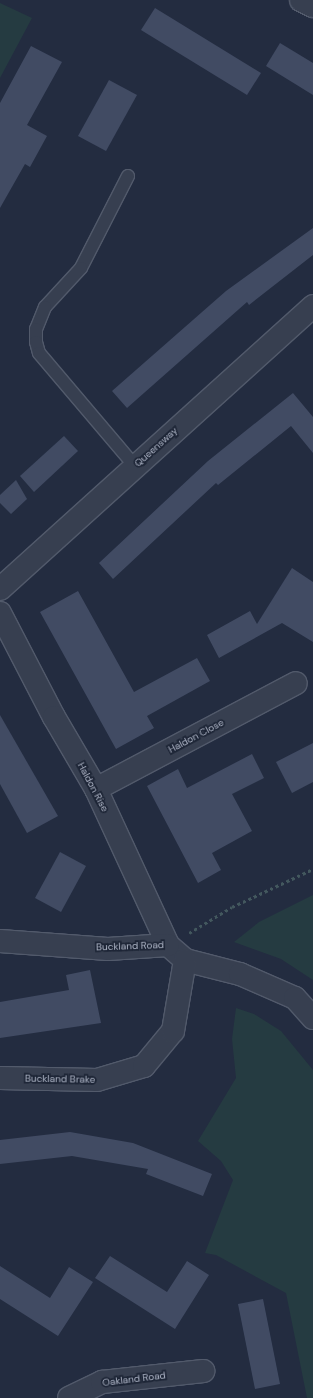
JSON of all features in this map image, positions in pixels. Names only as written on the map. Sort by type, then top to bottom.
[{"type":"street","points":[[301,0],[313,6]]},
{"type":"street","name":"Queensway","points":[[0,589],[135,466],[311,310]]},
{"type":"street","name":"Haldon Rise","points":[[0,613],[54,717],[96,789],[168,945],[185,960]]},
{"type":"street","name":"Haldon Close","points":[[96,789],[296,683]]},
{"type":"street","name":"Buckland Road","points":[[0,941],[108,949],[168,945]]},
{"type":"street","points":[[185,960],[240,974],[295,998],[313,1018]]},
{"type":"street","name":"Buckland Brake","points":[[0,1078],[97,1080],[144,1066],[174,1031],[185,960]]},
{"type":"street","name":"Oakland Road","points":[[69,1398],[102,1382],[203,1371]]},
{"type":"lane","points":[[128,176],[81,268],[45,307],[36,329],[36,342],[39,353],[135,466]]},
{"type":"path","name":"Buckland Road","points":[[168,945],[232,907],[313,869]]},
{"type":"green space","points":[[0,3],[32,18],[0,78]]},
{"type":"green space","points":[[313,895],[313,980],[281,959],[234,942],[259,922]]},
{"type":"green space","points":[[236,1008],[254,1014],[281,1031],[313,1070],[313,1398],[307,1398],[286,1293],[216,1255],[205,1253],[233,1180],[221,1161],[198,1141],[236,1078],[232,1039]]},
{"type":"building","points":[[155,8],[261,73],[247,95],[141,30]]},
{"type":"building","points":[[280,43],[313,63],[313,95],[266,66]]},
{"type":"building","points":[[31,46],[62,62],[27,125],[47,136],[30,167],[25,164],[0,208],[0,103]]},
{"type":"building","points":[[109,80],[137,95],[106,151],[78,136]]},
{"type":"building","points":[[313,228],[313,255],[249,305],[247,302],[127,408],[112,391],[226,291]]},
{"type":"building","points":[[293,393],[313,417],[313,453],[291,426],[218,485],[216,483],[113,579],[99,563],[208,461]]},
{"type":"building","points":[[64,436],[78,451],[34,492],[20,476]]},
{"type":"building","points":[[16,480],[27,499],[11,514],[0,503],[0,495]]},
{"type":"building","points":[[292,568],[313,582],[313,642],[282,623],[219,658],[207,635],[250,611],[257,624]]},
{"type":"building","points":[[78,591],[134,692],[197,658],[210,681],[147,716],[154,728],[116,749],[40,612]]},
{"type":"building","points":[[0,715],[58,816],[27,833],[0,784]]},
{"type":"building","points":[[313,743],[313,782],[292,793],[276,762]]},
{"type":"building","points":[[252,754],[264,778],[232,794],[252,831],[212,853],[221,870],[198,883],[147,786],[178,769],[187,788]]},
{"type":"building","points":[[60,852],[86,866],[61,912],[35,898]]},
{"type":"building","points":[[90,970],[101,1023],[0,1038],[0,1002],[69,990],[66,975]]},
{"type":"building","points":[[70,1132],[133,1143],[212,1174],[203,1196],[146,1174],[148,1169],[72,1156],[0,1164],[0,1140]]},
{"type":"building","points":[[110,1256],[167,1292],[187,1261],[209,1275],[175,1329],[95,1278]]},
{"type":"building","points":[[0,1266],[50,1298],[69,1267],[93,1282],[58,1336],[0,1299]]},
{"type":"building","points":[[263,1299],[280,1384],[255,1389],[238,1304]]}]
